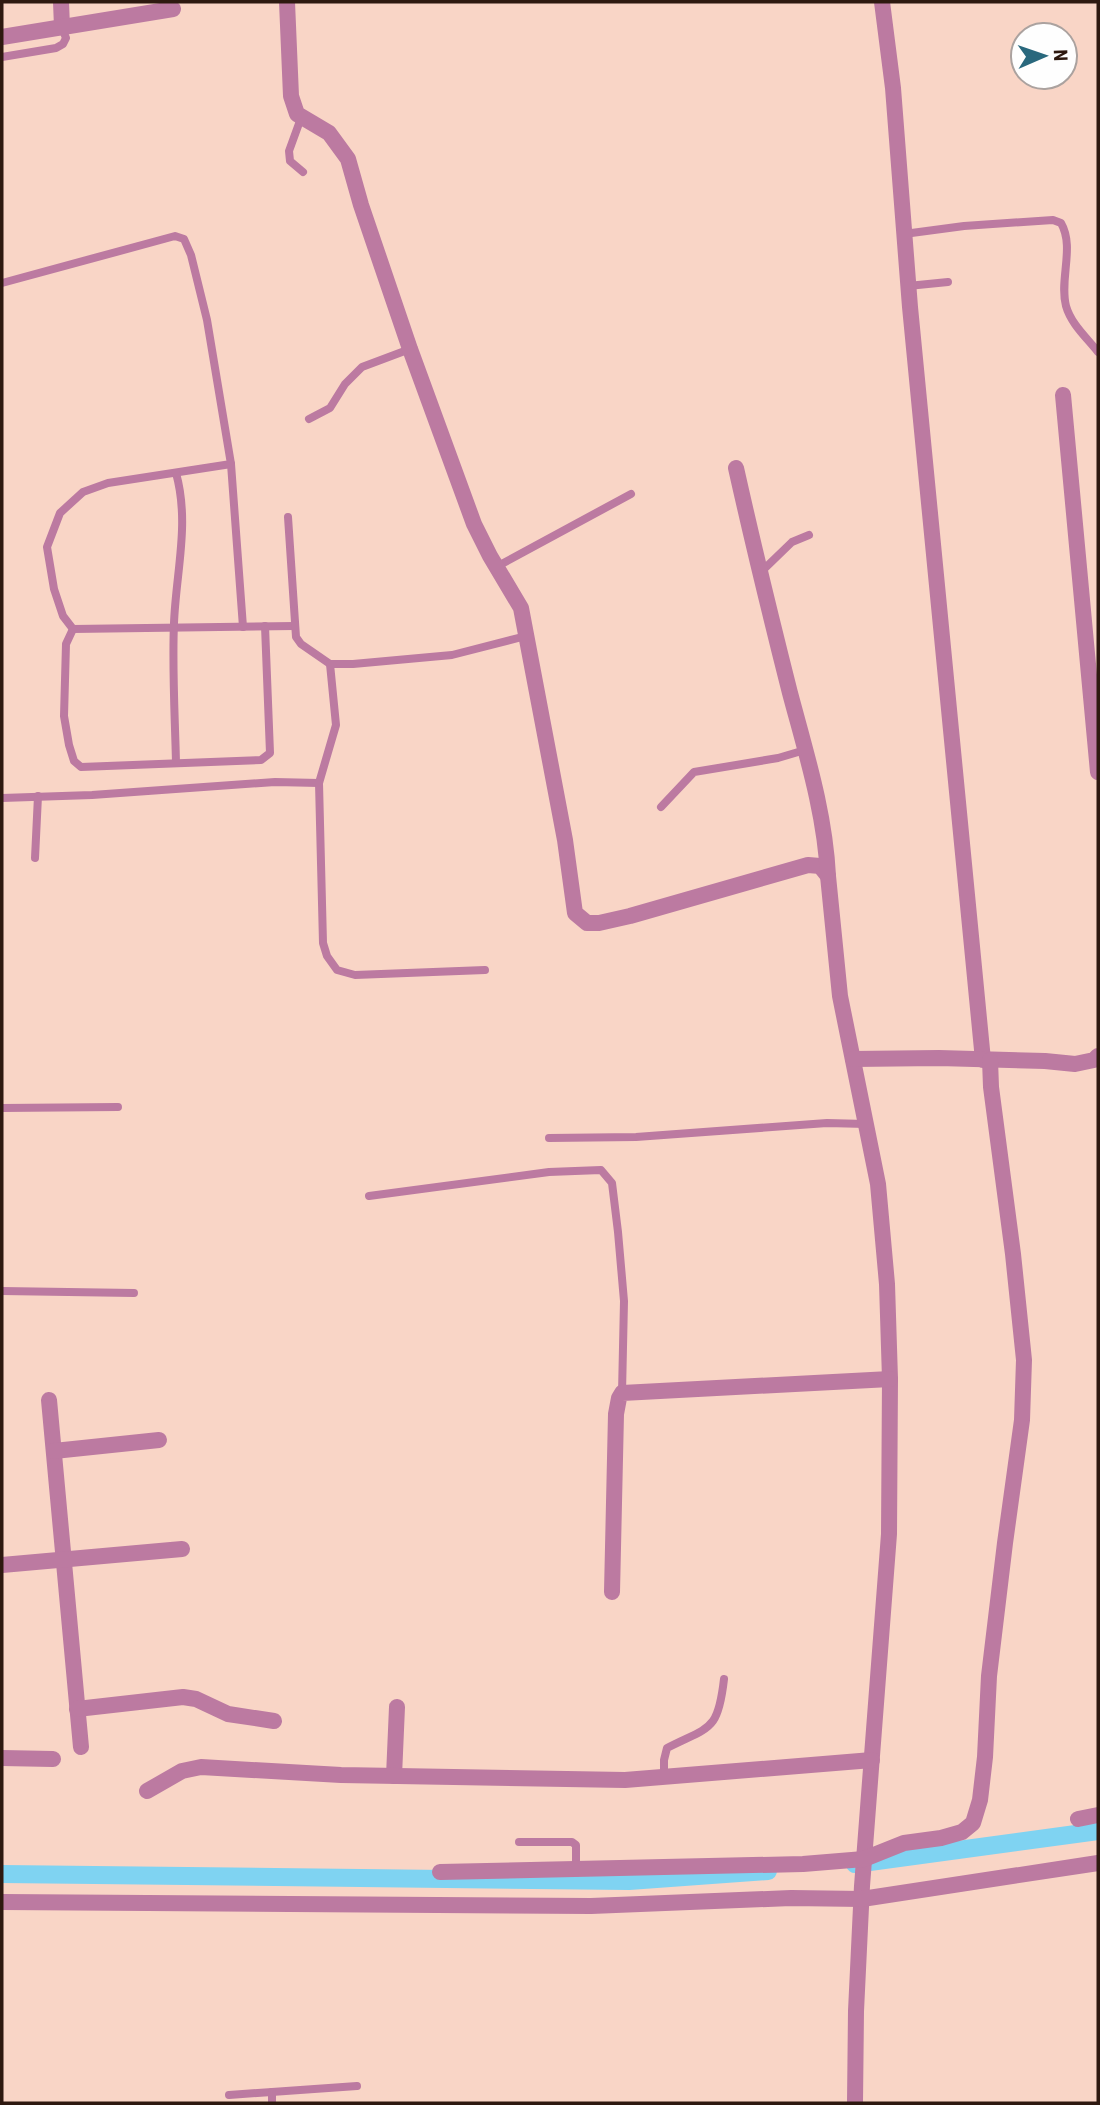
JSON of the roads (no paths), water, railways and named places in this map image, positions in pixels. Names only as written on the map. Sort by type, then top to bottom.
[{"type":"street","points":[[61,2],[62,27]]},
{"type":"street","points":[[288,2],[290,96],[297,114],[329,133],[348,159],[360,205],[474,524],[520,608],[565,840],[575,913],[587,923],[598,923],[808,866],[820,866],[828,876]]},
{"type":"street","points":[[440,1872],[803,1864],[864,1860],[884,1849],[904,1843],[962,1832],[973,1823],[980,1800],[989,1676],[1022,1420],[1024,1360],[987,1060],[908,286],[892,88],[882,2]]},
{"type":"street","points":[[2,37],[173,9]]},
{"type":"street","points":[[1063,396],[1098,772]]},
{"type":"street","points":[[736,468],[760,573],[815,783],[827,846],[840,996],[878,1184],[887,1284],[890,1379],[889,1534],[862,1892],[855,2103]]},
{"type":"street","points":[[853,1059],[899,1057],[1076,1064],[1094,1060],[1098,1056]]},
{"type":"street","points":[[612,1592],[616,1414],[622,1393],[890,1379]]},
{"type":"street","points":[[50,1399],[81,1747]]},
{"type":"street","points":[[54,1451],[159,1440]]},
{"type":"street","points":[[2,1565],[182,1549]]},
{"type":"street","points":[[77,1709],[183,1697],[196,1699],[244,1718],[274,1721]]},
{"type":"street","points":[[394,1776],[397,1707]]},
{"type":"street","points":[[2,1758],[53,1759]]},
{"type":"street","points":[[147,1791],[182,1771],[201,1767],[394,1776],[625,1780],[872,1760]]},
{"type":"street","points":[[1078,1819],[1098,1815]]},
{"type":"street","points":[[2,1902],[591,1906],[791,1898],[862,1892],[1098,1863]]},
{"type":"lane","points":[[2,57],[56,48],[64,44],[66,38],[62,27]]},
{"type":"lane","points":[[301,118],[289,151],[290,161],[303,172]]},
{"type":"lane","points":[[904,234],[964,226],[1053,220],[1060,223],[1066,244],[1063,286],[1066,307],[1071,318],[1098,352]]},
{"type":"lane","points":[[2,283],[175,236],[184,239],[191,255],[207,320],[231,464],[243,627]]},
{"type":"lane","points":[[908,286],[948,282]]},
{"type":"lane","points":[[309,419],[330,408],[345,384],[362,367],[410,349]]},
{"type":"lane","points":[[73,629],[63,616],[54,589],[47,547],[60,513],[83,492],[108,483],[231,464]]},
{"type":"lane","points":[[176,473],[183,503],[184,538],[177,577],[174,628],[176,763]]},
{"type":"lane","points":[[496,567],[631,494]]},
{"type":"lane","points":[[288,517],[296,637],[301,644],[330,664],[452,655],[526,636]]},
{"type":"lane","points":[[760,573],[792,542],[809,535]]},
{"type":"lane","points":[[73,629],[66,644],[64,716],[74,761],[81,767],[261,760],[270,753],[265,626]]},
{"type":"lane","points":[[73,629],[294,626]]},
{"type":"lane","points":[[330,664],[336,725],[319,783],[323,943],[327,956],[337,970],[355,975],[485,970]]},
{"type":"lane","points":[[661,807],[694,772],[778,758],[806,750]]},
{"type":"lane","points":[[2,798],[275,782],[319,783]]},
{"type":"lane","points":[[36,858],[38,796]]},
{"type":"lane","points":[[2,1108],[117,1107]]},
{"type":"lane","points":[[549,1138],[636,1137],[827,1123],[866,1124]]},
{"type":"lane","points":[[369,1196],[550,1172],[601,1170],[612,1183],[618,1232],[624,1301],[622,1393]]},
{"type":"lane","points":[[2,1291],[134,1293]]},
{"type":"lane","points":[[664,1777],[667,1748],[699,1734],[712,1723],[721,1705],[724,1679]]},
{"type":"lane","points":[[519,1842],[572,1842],[576,1846],[576,1869]]},
{"type":"lane","points":[[229,2095],[357,2086]]},
{"type":"lane","points":[[272,2092],[272,2103]]},
{"type":"waterway","points":[[855,1864],[1098,1831]]},
{"type":"waterway","points":[[2,1874],[629,1881],[768,1871]]}]
